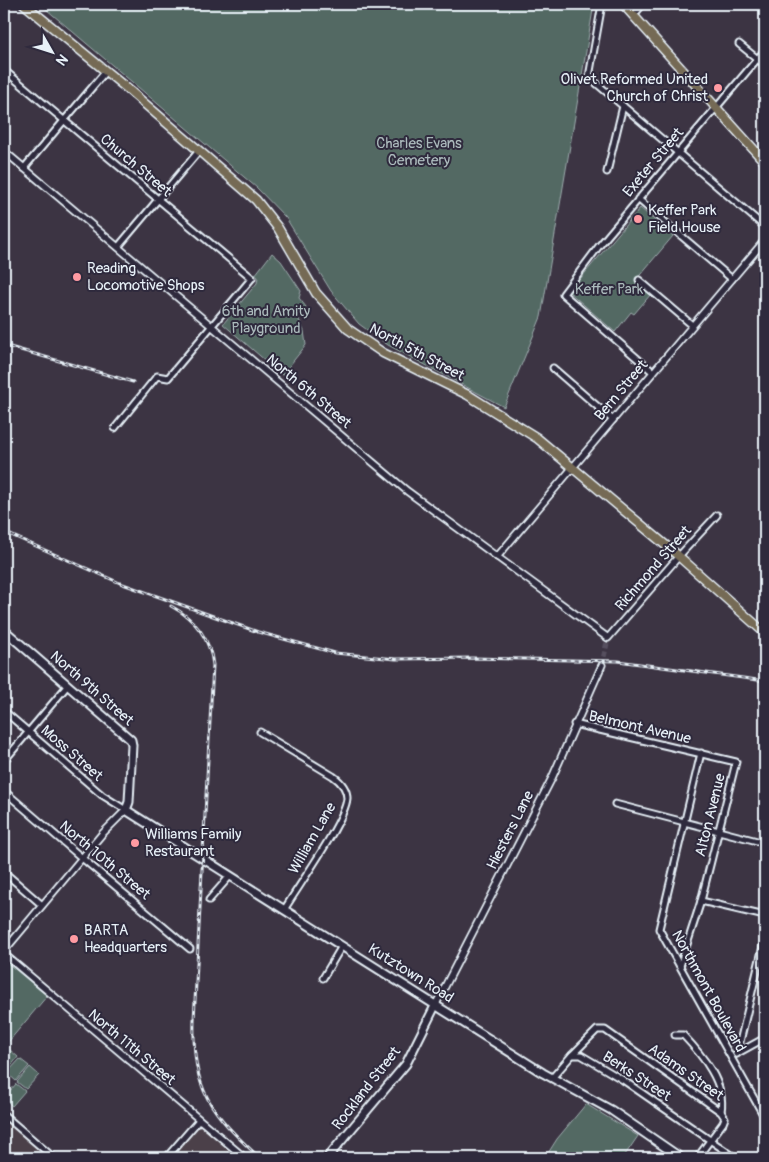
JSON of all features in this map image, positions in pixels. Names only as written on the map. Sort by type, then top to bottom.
[{"type":"main road","name":"North 5th Street","points":[[24,4],[106,71],[264,209],[278,228],[316,293],[348,329],[383,353],[448,384],[490,407],[536,438],[679,556],[765,632]]},
{"type":"main road","points":[[623,4],[765,162]]},
{"type":"main road","name":"North 9th Street","points":[[4,630],[132,741],[129,802],[126,810]]},
{"type":"main road","name":"Kutztown Road","points":[[126,810],[552,1078],[611,1110],[681,1158]]},
{"type":"main road","name":"Rockland Street","points":[[327,1158],[406,1064],[436,1004]]},
{"type":"street","points":[[602,4],[589,77],[765,227]]},
{"type":"street","points":[[634,15],[643,4]]},
{"type":"street","points":[[739,44],[765,66]]},
{"type":"street","name":"Exeter Street","points":[[653,372],[563,294],[638,199],[765,50]]},
{"type":"street","name":"Church Street","points":[[4,70],[252,278],[212,326]]},
{"type":"street","points":[[24,168],[106,71]]},
{"type":"street","points":[[607,172],[623,106]]},
{"type":"street","name":"North 6th Street","points":[[4,150],[405,489],[608,638]]},
{"type":"street","points":[[118,247],[198,152]]},
{"type":"street","points":[[638,199],[732,279]]},
{"type":"street","name":"Bern Street","points":[[496,557],[765,240]]},
{"type":"street","points":[[639,280],[692,326]]},
{"type":"street","points":[[115,428],[157,376],[168,378],[212,326]]},
{"type":"street","points":[[553,368],[613,420]]},
{"type":"street","name":"Richmond Street","points":[[608,638],[717,515]]},
{"type":"street","name":"Hiesters Lane","points":[[436,1004],[552,778],[574,724],[602,665]]},
{"type":"street","points":[[4,761],[68,685]]},
{"type":"street","name":"Moss Street","points":[[4,711],[102,795],[126,810]]},
{"type":"street","name":"Belmont Avenue","points":[[574,724],[700,753]]},
{"type":"street","name":"William Lane","points":[[260,732],[334,776],[341,782],[347,796],[343,815],[284,910]]},
{"type":"street","name":"Alton Avenue","points":[[660,928],[700,753],[736,762],[701,900],[680,966]]},
{"type":"street","name":"North 10th Street","points":[[4,791],[190,948]]},
{"type":"street","points":[[615,804],[765,843]]},
{"type":"street","points":[[4,952],[82,858],[126,810]]},
{"type":"street","points":[[4,872],[42,905]]},
{"type":"street","points":[[209,900],[230,876]]},
{"type":"street","points":[[701,900],[765,916]]},
{"type":"street","name":"Northmont Boulevard","points":[[660,928],[680,966],[734,1055],[765,1118]]},
{"type":"street","points":[[734,1055],[765,938]]},
{"type":"street","points":[[323,978],[342,946]]},
{"type":"street","name":"North 11th Street","points":[[4,952],[245,1158]]},
{"type":"street","name":"Adams Street","points":[[572,1055],[597,1030],[605,1030],[721,1112],[725,1118],[711,1140]]},
{"type":"street","points":[[675,1035],[683,1035],[699,1052],[720,1089],[723,1100],[721,1112]]},
{"type":"street","points":[[734,1055],[765,1038]]},
{"type":"street","points":[[552,1078],[572,1055]]},
{"type":"street","name":"Berks Street","points":[[572,1055],[581,1055],[623,1080],[711,1140]]},
{"type":"street","points":[[4,1115],[54,1158]]},
{"type":"street","points":[[166,1158],[199,1120]]},
{"type":"street","points":[[697,1158],[711,1140],[736,1158]]},
{"type":"shaded area","points":[[4,1115],[54,1158],[4,1158]]},
{"type":"shaded area","points":[[199,1120],[245,1158],[166,1158]]},
{"type":"green space","name":"Charles Evans Cemetery","points":[[40,4],[594,4],[541,317],[504,407],[388,345],[359,324],[331,291],[286,218],[257,188]]},
{"type":"green space","name":"Keffer Park","points":[[640,208],[673,236],[635,281],[651,294],[634,314],[631,312],[615,332],[569,292]]},
{"type":"green space","name":"6th and Amity Playground","points":[[272,253],[281,261],[301,291],[299,298],[306,307],[297,315],[304,331],[306,345],[282,375],[223,324],[257,283],[258,277],[255,275]]},
{"type":"green space","points":[[4,960],[47,996],[4,1047]]},
{"type":"green space","points":[[10,1050],[18,1057],[6,1072],[4,1057]]},
{"type":"green space","points":[[20,1059],[29,1066],[16,1081],[7,1073]]},
{"type":"green space","points":[[30,1067],[39,1075],[26,1089],[17,1082]]},
{"type":"green space","points":[[16,1084],[25,1091],[12,1106],[4,1098]]},
{"type":"green space","points":[[586,1104],[638,1136],[623,1158],[545,1158],[557,1139]]},
{"type":"tunnel","points":[[602,665],[608,638]]},
{"type":"railway","points":[[10,347],[133,382]]},
{"type":"railway","points":[[4,532],[120,583],[258,632],[335,653],[396,659],[473,658],[618,661],[765,681]]},
{"type":"railway","points":[[171,606],[180,611],[200,630],[209,646],[213,665],[194,1020],[194,1044],[197,1065],[201,1083],[217,1113],[260,1158]]},
{"type":"place","name":"Olivet Reformed United Church of Christ","points":[[718,88]]},
{"type":"place","name":"Keffer Park Field House","points":[[638,219]]},
{"type":"place","name":"Reading Locomotive Shops","points":[[77,277]]},
{"type":"place","name":"Williams Family Restaurant","points":[[135,843]]},
{"type":"place","name":"BARTA Headquarters","points":[[74,939]]}]
